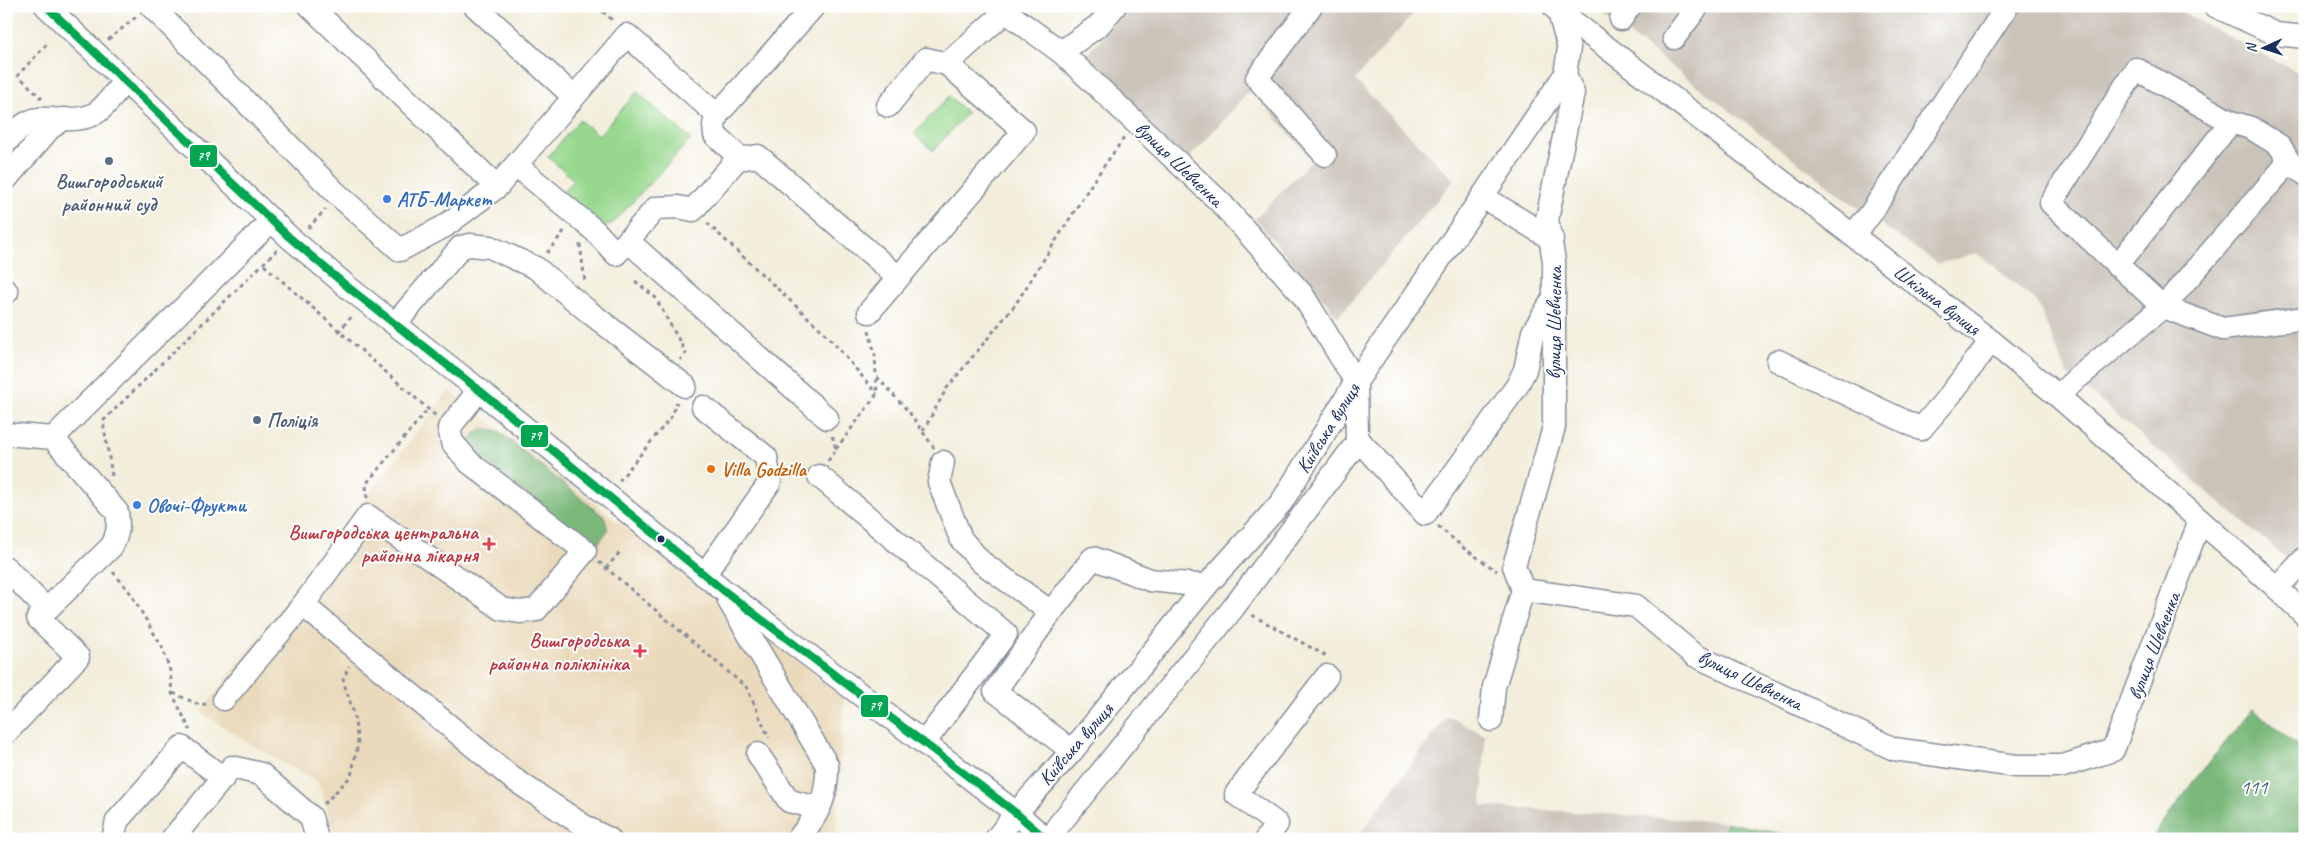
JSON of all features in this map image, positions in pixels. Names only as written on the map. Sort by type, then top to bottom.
[{"type":"street","points":[[46,6],[297,244],[394,324],[480,390],[722,590],[1016,813],[1052,832],[1234,607],[1359,440]]},
{"type":"street","points":[[310,6],[496,187]]},
{"type":"street","points":[[475,6],[574,96]]},
{"type":"street","points":[[814,6],[717,115],[714,124],[715,135],[739,157],[758,156],[898,277]]},
{"type":"street","points":[[1061,52],[1099,25],[1115,6]]},
{"type":"street","points":[[1311,6],[1257,78],[1325,155]]},
{"type":"street","points":[[1674,38],[1698,6]]},
{"type":"street","points":[[1852,236],[1869,216],[2007,6]]},
{"type":"street","points":[[2215,6],[2276,34],[2305,36]]},
{"type":"street","name":"Шкільна вулиця","points":[[1555,7],[1991,341],[2058,396],[2277,588],[2305,615]]},
{"type":"street","name":"Київська вулиця","points":[[996,839],[1016,813],[1072,751],[1206,586],[1281,503],[1356,382],[1484,197],[1565,75],[1569,48],[1555,7]]},
{"type":"street","points":[[147,9],[339,196],[400,250],[445,226],[496,187],[627,35],[717,115]]},
{"type":"street","points":[[947,64],[1001,9]]},
{"type":"street","name":"вулиця Шевченка","points":[[1001,9],[1061,52],[1221,203],[1302,294],[1356,382]]},
{"type":"street","points":[[870,312],[1024,131],[947,64],[926,59],[888,106]]},
{"type":"street","points":[[2058,396],[2162,308],[2297,168],[2280,146],[2251,128],[2231,122],[2136,69],[2051,203],[2162,308],[2222,329],[2305,318]]},
{"type":"street","name":"вулиця Шевченка","points":[[1565,75],[1573,93],[1547,219],[1552,239],[1554,298],[1554,427],[1514,566],[1523,590],[1636,606],[1694,655],[1894,749],[2016,766],[2062,766],[2113,750],[2200,521]]},
{"type":"street","points":[[6,142],[30,120],[41,117],[79,120],[96,115],[124,81]]},
{"type":"street","points":[[6,179],[49,129],[61,119]]},
{"type":"street","points":[[2117,266],[2231,122]]},
{"type":"street","points":[[516,164],[594,231],[616,254],[656,208],[678,207],[694,210],[739,157]]},
{"type":"street","points":[[1484,197],[1552,239]]},
{"type":"street","points":[[53,438],[272,220]]},
{"type":"street","points":[[628,241],[827,418]]},
{"type":"street","points":[[394,324],[460,247],[470,245],[490,247],[536,268],[588,312],[677,380]]},
{"type":"street","points":[[1356,382],[1357,438],[1425,514],[1516,386],[1525,370],[1533,332],[1554,298]]},
{"type":"street","points":[[1778,361],[1920,429],[1991,341]]},
{"type":"street","points":[[224,699],[303,605],[368,516],[502,609],[520,612],[536,610],[585,551],[470,463],[452,442],[449,428],[480,390]]},
{"type":"street","points":[[703,407],[766,457],[770,482],[704,575]]},
{"type":"street","points":[[6,434],[53,438],[117,512],[119,524],[112,546],[38,618],[78,657],[6,733]]},
{"type":"street","points":[[943,462],[939,482],[961,539],[980,562],[1051,612]]},
{"type":"street","points":[[819,476],[1006,634],[924,743]]},
{"type":"street","points":[[1072,751],[995,692],[1051,612],[1093,558],[1150,580],[1206,586]]},
{"type":"street","points":[[2277,588],[2305,558]]},
{"type":"street","points":[[6,568],[47,610]]},
{"type":"street","points":[[722,590],[827,765],[828,786],[812,821],[798,839]]},
{"type":"street","points":[[1491,720],[1494,687],[1523,590]]},
{"type":"street","points":[[303,605],[512,778],[587,828],[609,839]]},
{"type":"street","points":[[1266,839],[1277,824],[1236,794],[1326,677]]},
{"type":"street","points":[[113,839],[117,821],[182,747],[223,778]]},
{"type":"street","points":[[764,748],[789,801],[818,808]]},
{"type":"street","points":[[172,839],[232,767],[261,774],[311,817],[317,839]]},
{"type":"path","points":[[95,52],[147,9]]},
{"type":"path","points":[[47,44],[18,75],[61,119]]},
{"type":"path","points":[[922,431],[946,388],[1015,305],[1057,242],[1096,176],[1126,134],[1138,124]]},
{"type":"path","points":[[304,232],[339,196]]},
{"type":"path","points":[[694,210],[828,336],[877,394]]},
{"type":"path","points":[[536,268],[577,216]]},
{"type":"path","points":[[577,216],[588,312]]},
{"type":"path","points":[[117,512],[103,421],[229,296],[264,265],[279,248]]},
{"type":"path","points":[[264,265],[449,428]]},
{"type":"path","points":[[617,484],[671,417],[677,380],[686,353],[655,297],[636,280]]},
{"type":"path","points":[[819,476],[836,449],[877,394],[875,355],[868,326],[870,312]]},
{"type":"path","points":[[876,376],[909,412],[943,462]]},
{"type":"path","points":[[366,484],[428,409]]},
{"type":"path","points":[[827,418],[836,449]]},
{"type":"path","points":[[1425,514],[1465,549],[1523,590]]},
{"type":"path","points":[[585,551],[746,688],[764,748]]},
{"type":"path","points":[[606,568],[621,551]]},
{"type":"path","points":[[100,557],[129,591],[162,647],[170,671],[172,693],[192,732]]},
{"type":"path","points":[[1234,607],[1245,611],[1336,661],[1326,677]]},
{"type":"path","points":[[311,817],[351,776],[358,744],[354,714],[343,680],[357,649]]},
{"type":"path","points":[[172,693],[200,705],[224,699]]},
{"type":"shaded area","points":[[1128,6],[1420,6],[1355,80],[1454,180],[1338,317],[1255,219],[1312,160],[1251,89],[1186,162],[1083,59]]},
{"type":"shaded area","points":[[1592,6],[2170,6],[2305,76],[2305,540],[2287,559],[2067,373],[2037,302],[1977,253],[1938,264],[1869,216]]},
{"type":"shaded area","name":"Вишгородська центральна районна лікарня","points":[[449,390],[844,698],[836,833],[830,839],[336,839],[318,782],[255,747],[201,712]]},
{"type":"shaded area","points":[[1447,716],[1485,735],[1482,806],[1726,822],[1725,839],[1356,839]]},
{"type":"green space","points":[[637,92],[691,139],[613,223],[605,226],[561,193],[574,180],[548,157],[579,120],[599,135]]},
{"type":"green space","points":[[949,96],[967,113],[933,151],[914,134]]},
{"type":"green space","points":[[483,428],[498,431],[604,517],[608,530],[597,545],[585,542],[472,450],[470,441],[475,433]]},
{"type":"green space","name":"111","points":[[2253,709],[2305,751],[2305,839],[2151,839],[2192,783]]},
{"type":"green space","points":[[1726,822],[1805,839],[1725,839]]},
{"type":"transit line","name":"79","points":[[46,6],[289,237],[349,288],[479,390],[723,590],[1016,813],[1046,839]]},
{"type":"place","name":"Вишгородський районний суд","points":[[109,161]]},
{"type":"place","name":"АТБ-Маркет","points":[[387,199]]},
{"type":"place","name":"Поліція","points":[[257,420]]},
{"type":"place","name":"Villa Godzilla","points":[[711,469]]},
{"type":"place","name":"Овочі-Фрукти","points":[[137,505]]},
{"type":"place","name":"Вишгородська центральна районна лікарня","points":[[489,544]]},
{"type":"place","name":"Вишгородська районна поліклініка","points":[[640,651]]}]
